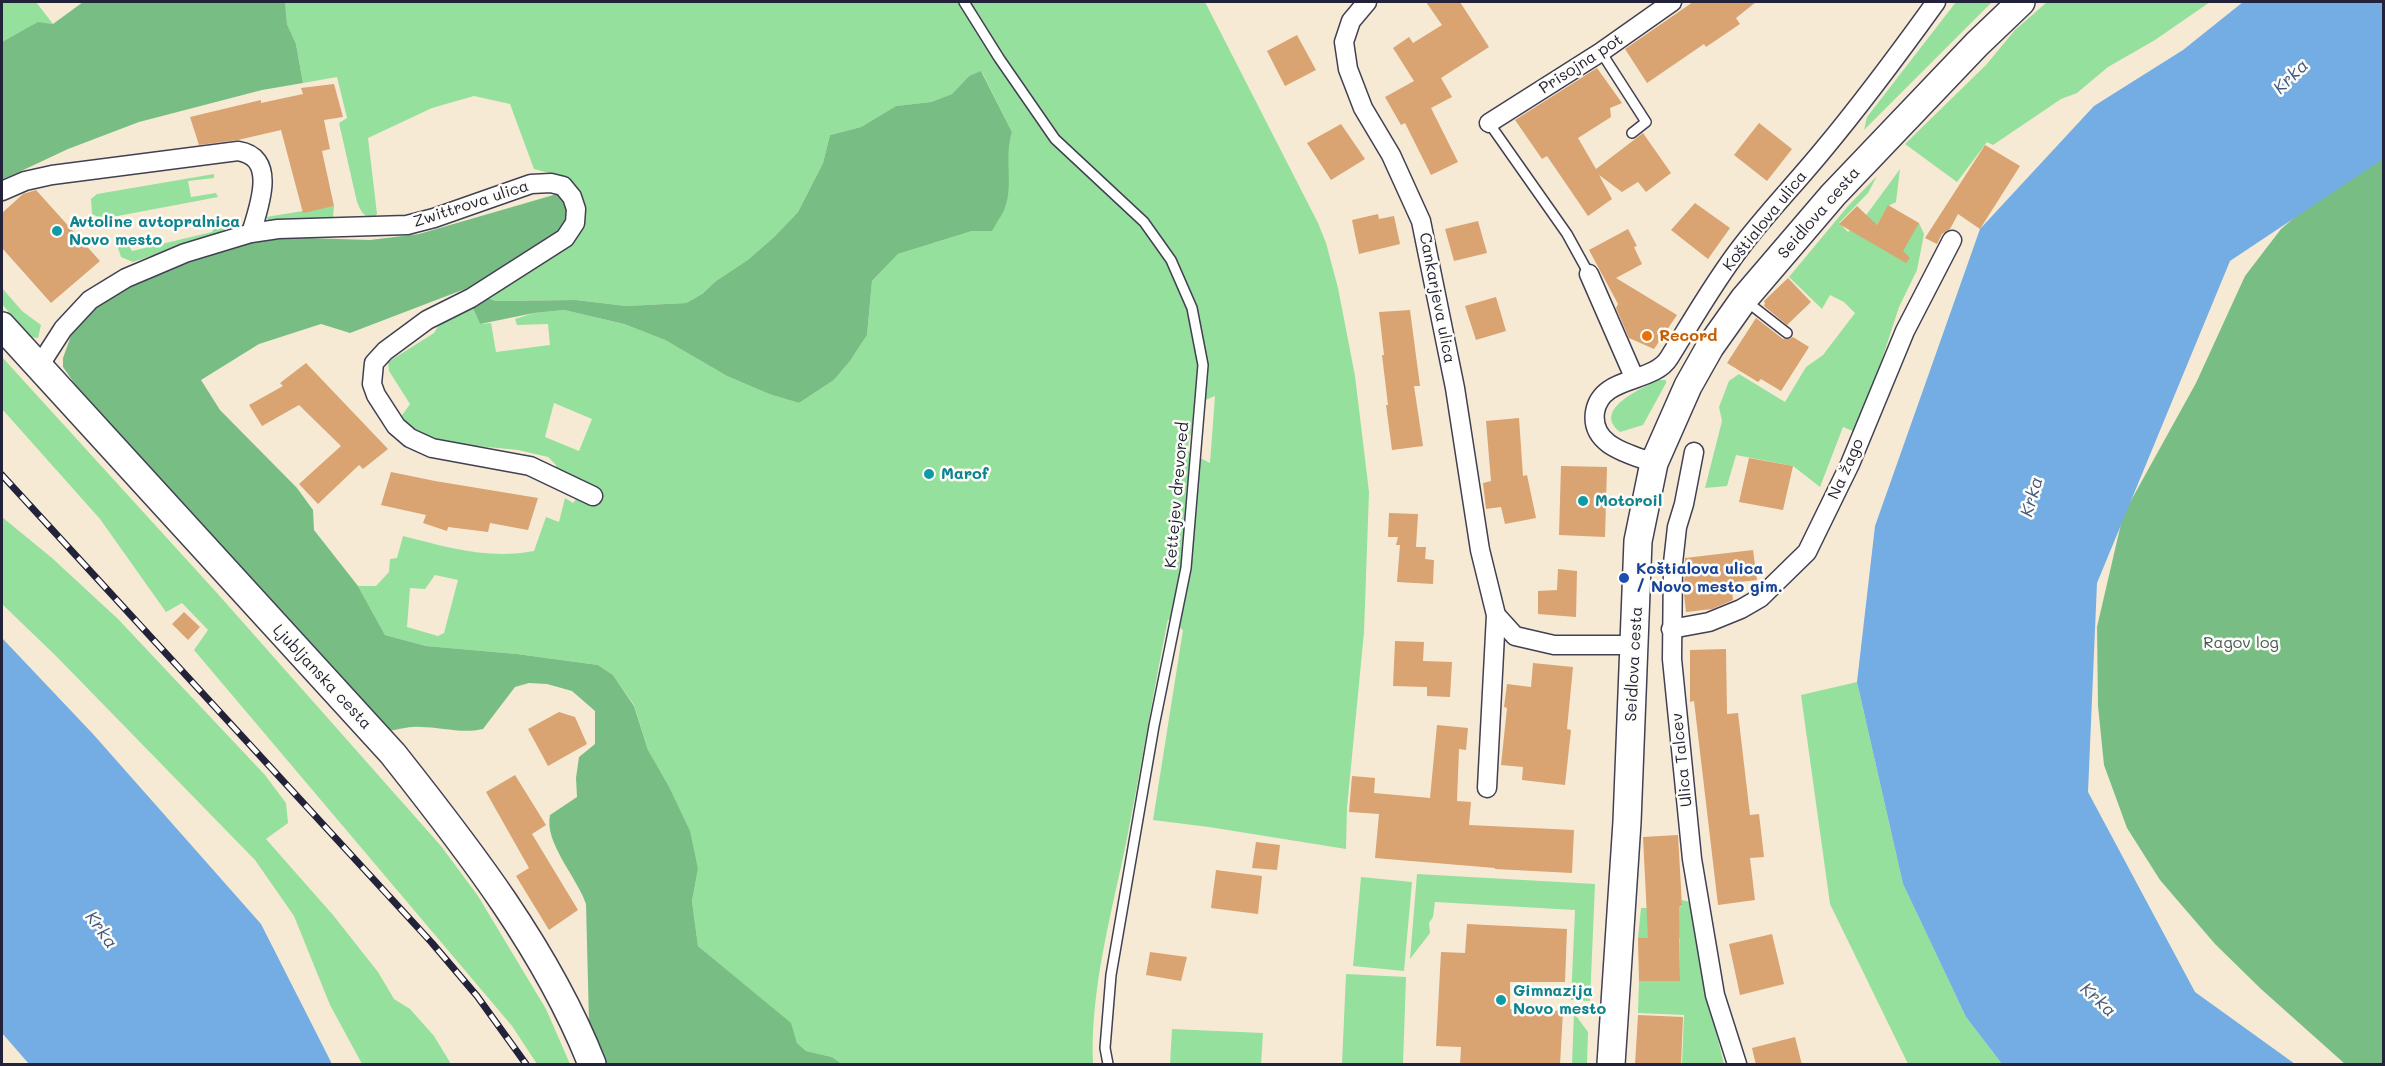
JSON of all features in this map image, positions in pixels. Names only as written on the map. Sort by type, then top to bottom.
[{"type":"street","name":"Cankarjeva ulica","points":[[1367,2],[1351,21],[1344,42],[1348,69],[1363,108],[1392,155],[1421,221],[1455,388],[1480,550],[1496,615],[1487,788]]},
{"type":"street","name":"Prisojna pot","points":[[1489,123],[1601,52],[1672,2]]},
{"type":"street","name":"Koštialova ulica","points":[[1654,464],[1608,444],[1599,436],[1595,423],[1595,411],[1599,401],[1610,390],[1634,377],[1662,367],[1697,309],[1741,247],[1825,148],[1936,2]]},
{"type":"street","name":"Seidlova cesta","points":[[1611,1065],[1627,822],[1638,541],[1654,464],[1688,387],[1710,347],[1744,299],[1833,195],[1969,52],[2021,2]]},
{"type":"street","points":[[2,191],[25,181],[52,175],[238,151],[245,152],[258,162],[262,169],[260,205],[251,233]]},
{"type":"street","name":"Zwittrova ulica","points":[[41,369],[48,352],[63,329],[90,300],[126,278],[185,253],[251,233],[278,229],[406,225],[444,215],[531,184],[551,183],[564,186],[572,197],[576,209],[575,223],[565,238],[471,298],[427,320],[385,351],[374,363],[372,384],[376,395],[396,426],[410,438],[432,448],[530,466],[593,496]]},
{"type":"street","name":"Na žago","points":[[1671,629],[1709,622],[1741,609],[1760,598],[1807,552],[1850,464],[1905,331],[1952,240]]},
{"type":"street","points":[[1589,274],[1634,377]]},
{"type":"street","name":"Ljubljanska cesta","points":[[2,326],[407,771],[453,830],[522,928],[559,996],[592,1065]]},
{"type":"street","name":"Ulica Talcev","points":[[1694,452],[1677,527],[1672,563],[1672,659],[1692,859],[1715,994],[1737,1065]]},
{"type":"street","points":[[1496,615],[1515,636],[1554,645],[1633,645]]},
{"type":"lane","name":"Kettejev drevored","points":[[964,2],[999,58],[1055,139],[1144,222],[1171,260],[1192,308],[1203,365],[1186,568],[1154,726],[1111,975],[1105,1048],[1108,1065]]},
{"type":"lane","points":[[1601,52],[1646,122],[1632,133]]},
{"type":"lane","points":[[1489,123],[1568,234],[1589,274]]},
{"type":"lane","points":[[1744,299],[1787,333]]},
{"type":"green space","points":[[2,2],[36,2],[53,24],[38,23],[2,42]]},
{"type":"green space","points":[[83,2],[285,2],[287,24],[296,44],[303,83],[262,90],[139,122],[68,149],[2,180],[2,42],[38,22],[53,24]]},
{"type":"green space","points":[[1205,2],[1318,223],[1338,288],[1355,376],[1369,492],[1364,632],[1347,808],[1346,849],[1153,820],[1183,630],[1168,619],[1098,981],[1093,1064],[842,1064],[832,1057],[806,1051],[797,1043],[790,1023],[698,946],[692,901],[698,869],[648,750],[634,705],[613,675],[598,665],[517,654],[426,646],[385,635],[358,586],[376,586],[389,572],[390,559],[397,558],[403,536],[452,548],[485,553],[534,551],[546,517],[559,522],[565,498],[573,503],[583,490],[556,475],[556,465],[548,457],[518,450],[456,444],[419,435],[400,418],[410,404],[389,371],[388,362],[434,333],[442,320],[472,306],[480,324],[491,323],[496,352],[550,345],[548,324],[517,325],[515,319],[534,313],[564,310],[624,324],[665,340],[727,376],[769,394],[799,403],[834,380],[850,361],[867,335],[872,281],[898,254],[972,231],[1000,215],[1006,206],[1008,144],[1012,132],[982,72],[969,76],[952,94],[931,102],[896,106],[861,127],[830,135],[823,163],[798,212],[749,259],[686,303],[626,306],[576,300],[496,301],[487,298],[519,279],[573,238],[578,198],[572,184],[564,178],[534,169],[510,104],[474,96],[432,108],[368,138],[377,214],[373,218],[365,215],[357,202],[339,123],[347,118],[337,77],[303,83],[296,44],[287,24],[285,3]],"holes":[[[1195,396],[1203,401],[1215,396],[1210,463],[1187,451],[1194,419]],[[554,403],[592,419],[579,451],[545,437]],[[435,575],[458,580],[444,633],[438,636],[407,627],[410,588],[425,589]]]},
{"type":"green space","points":[[1956,2],[1992,2],[1864,130],[1867,117]]},
{"type":"green space","points":[[2047,2],[2210,2],[2155,40],[2108,67],[2077,93],[2061,99],[1993,145],[1987,142],[1957,182],[1905,144],[1986,65],[2015,30]]},
{"type":"green space","points":[[981,71],[1012,132],[1009,150],[1008,196],[1002,215],[992,231],[972,231],[898,254],[872,281],[867,335],[850,361],[834,380],[799,403],[769,394],[727,376],[665,340],[624,324],[564,310],[534,313],[480,324],[472,306],[487,298],[496,301],[576,300],[626,306],[686,303],[749,259],[798,212],[823,163],[830,135],[861,127],[896,106],[931,102],[952,94],[969,76]]},
{"type":"green space","name":"Ragov log","points":[[2383,149],[2383,1064],[2345,1064],[2261,989],[2215,944],[2160,880],[2127,828],[2104,765],[2098,706],[2097,627],[2123,515],[2196,383],[2245,276],[2281,229],[2342,177]]},
{"type":"green space","points":[[1900,169],[1896,202],[1888,206],[1868,240],[1919,223],[1924,234],[1917,270],[1899,307],[1858,433],[1843,427],[1820,487],[1793,466],[1736,455],[1727,486],[1705,488],[1722,421],[1719,407],[1729,381],[1739,374],[1785,402],[1806,367],[1823,355],[1855,313],[1844,302],[1830,295],[1822,309],[1789,277],[1848,206],[1877,176],[1868,193],[1839,223],[1848,232],[1867,214]]},
{"type":"green space","points":[[214,174],[214,178],[188,181],[191,197],[216,193],[218,197],[102,219],[92,214],[91,199],[97,194]]},
{"type":"green space","points":[[557,194],[566,200],[569,220],[562,230],[478,284],[350,333],[321,324],[259,344],[201,380],[220,410],[297,488],[313,510],[314,530],[358,586],[385,635],[426,646],[517,654],[598,665],[613,675],[634,706],[648,750],[690,831],[698,869],[692,901],[698,946],[791,1023],[797,1043],[806,1051],[832,1057],[842,1064],[604,1064],[589,1022],[586,904],[556,848],[549,826],[550,815],[577,797],[576,778],[579,757],[595,744],[595,711],[572,691],[547,684],[529,683],[515,687],[483,729],[459,731],[416,727],[387,731],[79,390],[63,367],[63,358],[73,330],[92,308],[126,285],[216,253],[263,239],[370,240],[419,234]]},
{"type":"green space","points":[[334,206],[333,217],[327,219],[269,221],[266,217]]},
{"type":"green space","points":[[218,218],[226,224],[222,232],[133,262],[121,257],[119,243],[125,240],[132,251],[212,232]]},
{"type":"green space","points":[[2,288],[22,311],[41,325],[38,338],[30,337],[2,304]]},
{"type":"green space","points":[[2,357],[217,593],[441,846],[478,896],[546,1009],[570,1064],[537,1064],[512,1026],[194,650],[208,630],[182,603],[166,612],[100,519],[2,409]]},
{"type":"green space","points":[[1658,380],[1666,380],[1666,383],[1643,425],[1620,432],[1613,423],[1612,415],[1615,408],[1622,400]]},
{"type":"green space","points":[[2,517],[52,558],[118,619],[265,775],[286,803],[288,823],[266,839],[333,915],[378,972],[394,999],[410,1009],[434,1036],[451,1064],[362,1064],[330,1005],[294,916],[255,860],[56,656],[2,604]]},
{"type":"green space","points":[[1857,682],[1903,884],[1966,1017],[2002,1064],[1908,1064],[1830,904],[1801,695]]},
{"type":"green space","points":[[1417,874],[1595,884],[1590,1001],[1571,1000],[1575,910],[1435,902],[1433,917],[1429,923],[1430,933],[1410,959]]},
{"type":"green space","points":[[1361,877],[1412,882],[1404,971],[1353,966]]},
{"type":"green space","points":[[1682,900],[1690,902],[1701,970],[1724,1064],[1682,1064],[1684,1015],[1638,1013],[1639,981],[1680,980],[1680,938],[1638,938],[1641,908],[1682,907]]},
{"type":"green space","points":[[1346,974],[1406,977],[1403,1064],[1342,1064]]},
{"type":"green space","points":[[1574,1013],[1588,1032],[1587,1064],[1572,1064]]},
{"type":"green space","points":[[1172,1029],[1263,1033],[1261,1064],[1170,1064]]},
{"type":"water","name":"Krka","points":[[2243,2],[2383,2],[2383,159],[2230,261],[2097,583],[2088,792],[2195,992],[2295,1064],[2002,1064],[1966,1017],[1903,884],[1857,682],[1875,526],[1980,229],[2094,106],[2183,50]]},
{"type":"water","name":"Krka","points":[[2,638],[93,734],[261,924],[332,1064],[29,1064],[2,1033]]},
{"type":"building","points":[[1426,2],[1460,2],[1489,47],[1441,78],[1452,97],[1431,108],[1458,162],[1431,175],[1405,123],[1401,125],[1385,97],[1414,81],[1393,48],[1409,37],[1413,43],[1442,25]]},
{"type":"building","points":[[1693,2],[1756,2],[1736,18],[1740,24],[1706,47],[1704,44],[1647,83],[1625,49]]},
{"type":"building","points":[[1297,35],[1316,70],[1285,86],[1267,51]]},
{"type":"building","points":[[1597,68],[1622,103],[1610,108],[1611,117],[1578,138],[1596,169],[1643,133],[1671,173],[1646,192],[1638,182],[1622,192],[1599,175],[1612,199],[1588,216],[1547,156],[1542,159],[1515,120]]},
{"type":"building","points":[[334,84],[343,117],[324,120],[330,149],[322,151],[334,206],[303,213],[281,130],[238,140],[199,145],[190,117],[261,100],[261,103],[303,94],[301,88]]},
{"type":"building","points":[[1759,123],[1792,149],[1767,181],[1734,155]]},
{"type":"building","points":[[1341,124],[1365,159],[1331,180],[1307,143]]},
{"type":"building","points":[[1985,145],[2020,166],[1980,229],[1958,214],[1950,229],[1942,234],[1937,244],[1925,238]]},
{"type":"building","points":[[36,190],[100,261],[51,303],[2,248],[2,213],[23,194]]},
{"type":"building","points":[[1695,203],[1730,228],[1708,259],[1671,230]]},
{"type":"building","points":[[1888,205],[1919,223],[1903,251],[1910,258],[1906,263],[1839,224],[1857,206],[1877,225]]},
{"type":"building","points":[[1378,214],[1379,219],[1394,216],[1400,244],[1359,254],[1352,220]]},
{"type":"building","points":[[1478,221],[1487,253],[1454,261],[1445,229]]},
{"type":"building","points":[[1628,229],[1637,246],[1634,247],[1642,264],[1616,278],[1677,315],[1654,349],[1629,338],[1616,308],[1618,304],[1589,250]]},
{"type":"building","points":[[1788,278],[1811,302],[1787,325],[1764,306],[1764,301]]},
{"type":"building","points":[[1496,297],[1506,331],[1476,340],[1465,306]]},
{"type":"building","points":[[1410,310],[1420,386],[1414,386],[1423,446],[1392,450],[1379,312]]},
{"type":"building","points":[[1756,318],[1783,339],[1793,337],[1809,347],[1781,391],[1761,379],[1758,382],[1727,363]]},
{"type":"building","points":[[306,363],[388,449],[363,469],[359,465],[318,504],[299,484],[341,446],[299,405],[262,426],[249,405],[283,386],[280,383]]},
{"type":"building","points":[[1519,418],[1523,476],[1527,475],[1536,518],[1505,524],[1501,507],[1486,509],[1483,483],[1491,481],[1486,421]]},
{"type":"building","points":[[1749,458],[1793,466],[1783,510],[1739,502]]},
{"type":"building","name":"Motoroil","points":[[1561,466],[1607,467],[1605,537],[1559,535]]},
{"type":"building","points":[[391,472],[538,498],[528,530],[490,523],[488,532],[448,527],[447,531],[423,523],[426,515],[381,505]]},
{"type":"building","points":[[1389,513],[1418,514],[1416,547],[1426,547],[1425,559],[1434,560],[1433,584],[1397,582],[1400,545],[1396,545],[1398,537],[1388,537]]},
{"type":"building","points":[[1753,550],[1757,580],[1731,583],[1733,600],[1712,609],[1686,612],[1685,558]]},
{"type":"building","points":[[1558,569],[1577,571],[1576,617],[1538,614],[1538,591],[1557,590]]},
{"type":"building","points":[[184,612],[200,627],[188,640],[172,624]]},
{"type":"building","points":[[1395,641],[1424,642],[1423,661],[1452,662],[1450,697],[1427,696],[1427,687],[1393,686]]},
{"type":"building","points":[[1726,649],[1727,714],[1738,713],[1750,815],[1759,814],[1764,857],[1750,858],[1755,900],[1718,905],[1694,701],[1690,702],[1690,650]]},
{"type":"building","points":[[1533,663],[1573,667],[1567,729],[1571,730],[1565,785],[1522,780],[1523,767],[1501,765],[1507,684],[1531,687]]},
{"type":"building","points":[[559,712],[575,717],[587,744],[548,766],[528,729]]},
{"type":"building","points":[[1437,725],[1468,728],[1466,750],[1459,749],[1457,801],[1471,802],[1469,825],[1574,830],[1572,873],[1495,869],[1375,858],[1379,814],[1349,812],[1352,776],[1375,778],[1374,793],[1430,798]]},
{"type":"building","points":[[515,775],[546,825],[532,834],[578,910],[549,930],[516,876],[529,868],[486,792]]},
{"type":"building","points":[[1678,835],[1682,906],[1679,907],[1680,981],[1639,981],[1638,938],[1648,938],[1643,837]]},
{"type":"building","points":[[1256,842],[1280,845],[1277,870],[1252,868]]},
{"type":"building","points":[[1216,870],[1262,876],[1258,914],[1211,908]]},
{"type":"building","name":"Gimnazija Novo mesto","points":[[1467,924],[1567,929],[1565,982],[1510,982],[1510,1009],[1563,1011],[1560,1065],[1460,1065],[1461,1047],[1436,1046],[1441,952],[1465,953]]},
{"type":"building","points":[[1772,934],[1784,984],[1740,995],[1729,944]]},
{"type":"building","points":[[1150,952],[1187,957],[1181,981],[1146,975]]},
{"type":"building","points":[[1638,1015],[1683,1017],[1681,1065],[1635,1065]]},
{"type":"building","points":[[1795,1037],[1802,1065],[1756,1065],[1752,1048]]},
{"type":"railway","points":[[2,475],[432,943],[477,996],[526,1064]]},
{"type":"place","name":"Avtoline avtopralnica Novo mesto","points":[[57,231]]},
{"type":"place","name":"Record","points":[[1647,336]]},
{"type":"place","name":"Marof","points":[[929,474]]},
{"type":"place","name":"Motoroil","points":[[1583,501]]},
{"type":"place","name":"Koštialova ulica / Novo mesto gim.","points":[[1624,578]]},
{"type":"place","name":"Gimnazija Novo mesto","points":[[1501,1000]]}]
